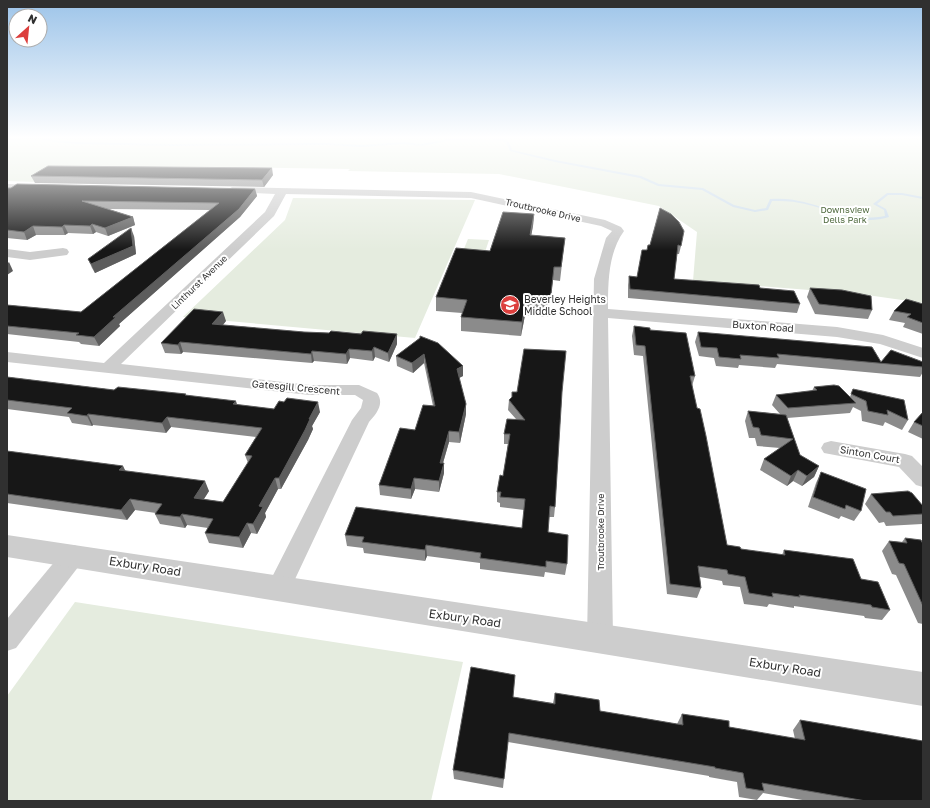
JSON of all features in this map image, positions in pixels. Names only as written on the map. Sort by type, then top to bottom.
[{"type":"street","points":[[7,187],[46,188]]},
{"type":"street","name":"Troutbrooke Drive","points":[[219,190],[471,195],[611,224],[618,231],[612,238],[601,279],[600,638]]},
{"type":"street","name":"Linthurst Avenue","points":[[108,368],[270,214],[282,191]]},
{"type":"street","points":[[7,253],[30,256],[63,252]]},
{"type":"street","name":"Buxton Road","points":[[601,313],[837,332],[883,340],[923,353]]},
{"type":"street","name":"Gatesgill Crescent","points":[[7,357],[310,390],[359,390],[371,397],[371,408],[361,420],[279,587]]},
{"type":"street","name":"Sinton Court","points":[[831,448],[905,460],[923,480]]},
{"type":"street","name":"Exbury Road","points":[[7,546],[279,587],[435,614],[600,638],[923,689]]},
{"type":"street","points":[[7,639],[74,555]]},
{"type":"green space","points":[[7,175],[125,175],[36,182],[7,181]]},
{"type":"green space","name":"Downsview Dells Park","points":[[503,175],[923,175],[923,303],[860,294],[693,281],[697,232],[659,206]]},
{"type":"green space","points":[[293,198],[475,200],[415,338],[183,317],[285,220]]},
{"type":"green space","points":[[468,239],[489,240],[483,258],[461,256]]},
{"type":"green space","points":[[75,602],[463,662],[431,801],[7,801],[7,696]]},
{"type":"building","points":[[33,175],[266,175],[262,180],[31,176]]},
{"type":"building","points":[[17,184],[255,189],[239,209],[113,317],[116,317],[94,337],[76,335],[79,333],[7,326],[7,305],[81,312],[219,203],[82,201],[133,217],[105,228],[92,224],[90,226],[64,225],[62,227],[33,226],[24,232],[7,230],[7,188],[11,188]]},
{"type":"building","points":[[660,208],[671,214],[679,222],[684,231],[681,246],[678,245],[674,279],[759,285],[760,288],[794,291],[800,304],[630,289],[629,276],[637,277],[642,250],[647,250],[648,245],[650,245]]},
{"type":"building","points":[[503,212],[534,214],[530,235],[565,238],[561,267],[554,267],[550,303],[526,301],[522,322],[461,317],[467,300],[436,297],[456,248],[490,251]]},
{"type":"building","points":[[131,228],[133,246],[91,264],[88,259]]},
{"type":"building","points":[[810,288],[842,290],[871,296],[872,310],[819,304]]},
{"type":"building","points":[[906,299],[923,304],[923,323],[907,317],[911,314],[894,311]]},
{"type":"building","points":[[194,309],[223,312],[212,324],[304,332],[329,333],[331,331],[361,334],[363,331],[397,334],[388,353],[374,347],[372,351],[349,349],[346,354],[312,351],[311,354],[180,342],[178,345],[161,343]]},
{"type":"building","points":[[634,326],[650,328],[650,330],[686,333],[695,376],[690,376],[697,408],[700,409],[706,436],[727,545],[740,547],[741,549],[785,555],[784,550],[853,559],[861,579],[878,582],[890,610],[872,607],[871,605],[799,595],[800,597],[772,593],[773,597],[749,593],[745,577],[728,574],[727,570],[698,566],[701,588],[670,584],[645,346],[636,345]]},
{"type":"building","points":[[698,332],[872,347],[881,362],[891,350],[923,362],[923,367],[777,354],[779,358],[740,355],[741,359],[719,357],[717,348],[701,347]]},
{"type":"building","points":[[420,336],[438,343],[463,366],[457,369],[466,404],[459,432],[449,431],[440,463],[444,463],[439,481],[414,478],[411,489],[379,485],[400,428],[415,430],[423,405],[435,406],[424,354],[412,363],[396,356],[420,338]]},
{"type":"building","points":[[524,349],[566,351],[555,507],[550,506],[548,532],[568,535],[567,564],[546,561],[546,567],[480,558],[481,553],[426,545],[425,550],[362,542],[364,537],[345,535],[356,507],[522,528],[525,499],[500,497],[501,492],[497,492],[500,475],[503,476],[510,434],[504,434],[507,419],[525,420],[509,400],[512,397],[512,392],[517,392]]},
{"type":"building","points":[[7,377],[114,390],[118,387],[186,394],[185,395],[236,401],[233,404],[274,409],[279,401],[284,402],[287,398],[318,402],[305,430],[279,478],[275,478],[259,506],[263,507],[253,524],[247,523],[239,537],[205,533],[213,519],[182,514],[180,517],[155,514],[162,504],[130,499],[121,510],[7,494],[7,451],[123,466],[119,470],[205,481],[194,498],[223,502],[252,456],[245,455],[262,428],[167,417],[162,423],[88,414],[87,416],[67,413],[72,408],[7,400]]},
{"type":"building","points":[[839,386],[856,403],[788,408],[776,395],[817,390],[814,387]]},
{"type":"building","points":[[853,389],[904,400],[908,420],[887,410],[888,415],[868,411],[866,401],[851,394]]},
{"type":"building","points":[[748,411],[786,415],[800,455],[819,466],[807,476],[798,470],[791,476],[764,459],[793,439],[761,435],[759,428],[753,427]]},
{"type":"building","points":[[923,412],[923,426],[914,422]]},
{"type":"building","points":[[821,472],[866,489],[861,511],[846,505],[845,509],[813,497]]},
{"type":"building","points":[[908,491],[912,493],[923,506],[923,514],[893,516],[890,512],[886,512],[871,494]]},
{"type":"building","points":[[905,538],[921,540],[923,544],[923,606],[904,564],[899,563],[889,541],[907,543]]},
{"type":"building","points":[[471,667],[515,675],[513,697],[555,704],[555,693],[599,700],[600,711],[683,725],[682,714],[729,721],[729,727],[805,740],[800,720],[923,741],[923,801],[866,801],[762,783],[764,791],[746,788],[743,773],[509,733],[504,779],[453,770]]},
{"type":"waterway","points":[[629,175],[641,177],[658,185],[703,189],[733,206],[755,211],[767,209],[771,200],[791,200],[844,215],[864,219],[875,219],[887,217],[885,210],[875,204],[887,194],[902,194],[923,198]]},
{"type":"place","name":"Beverley Heights Middle School","points":[[510,305]]}]
